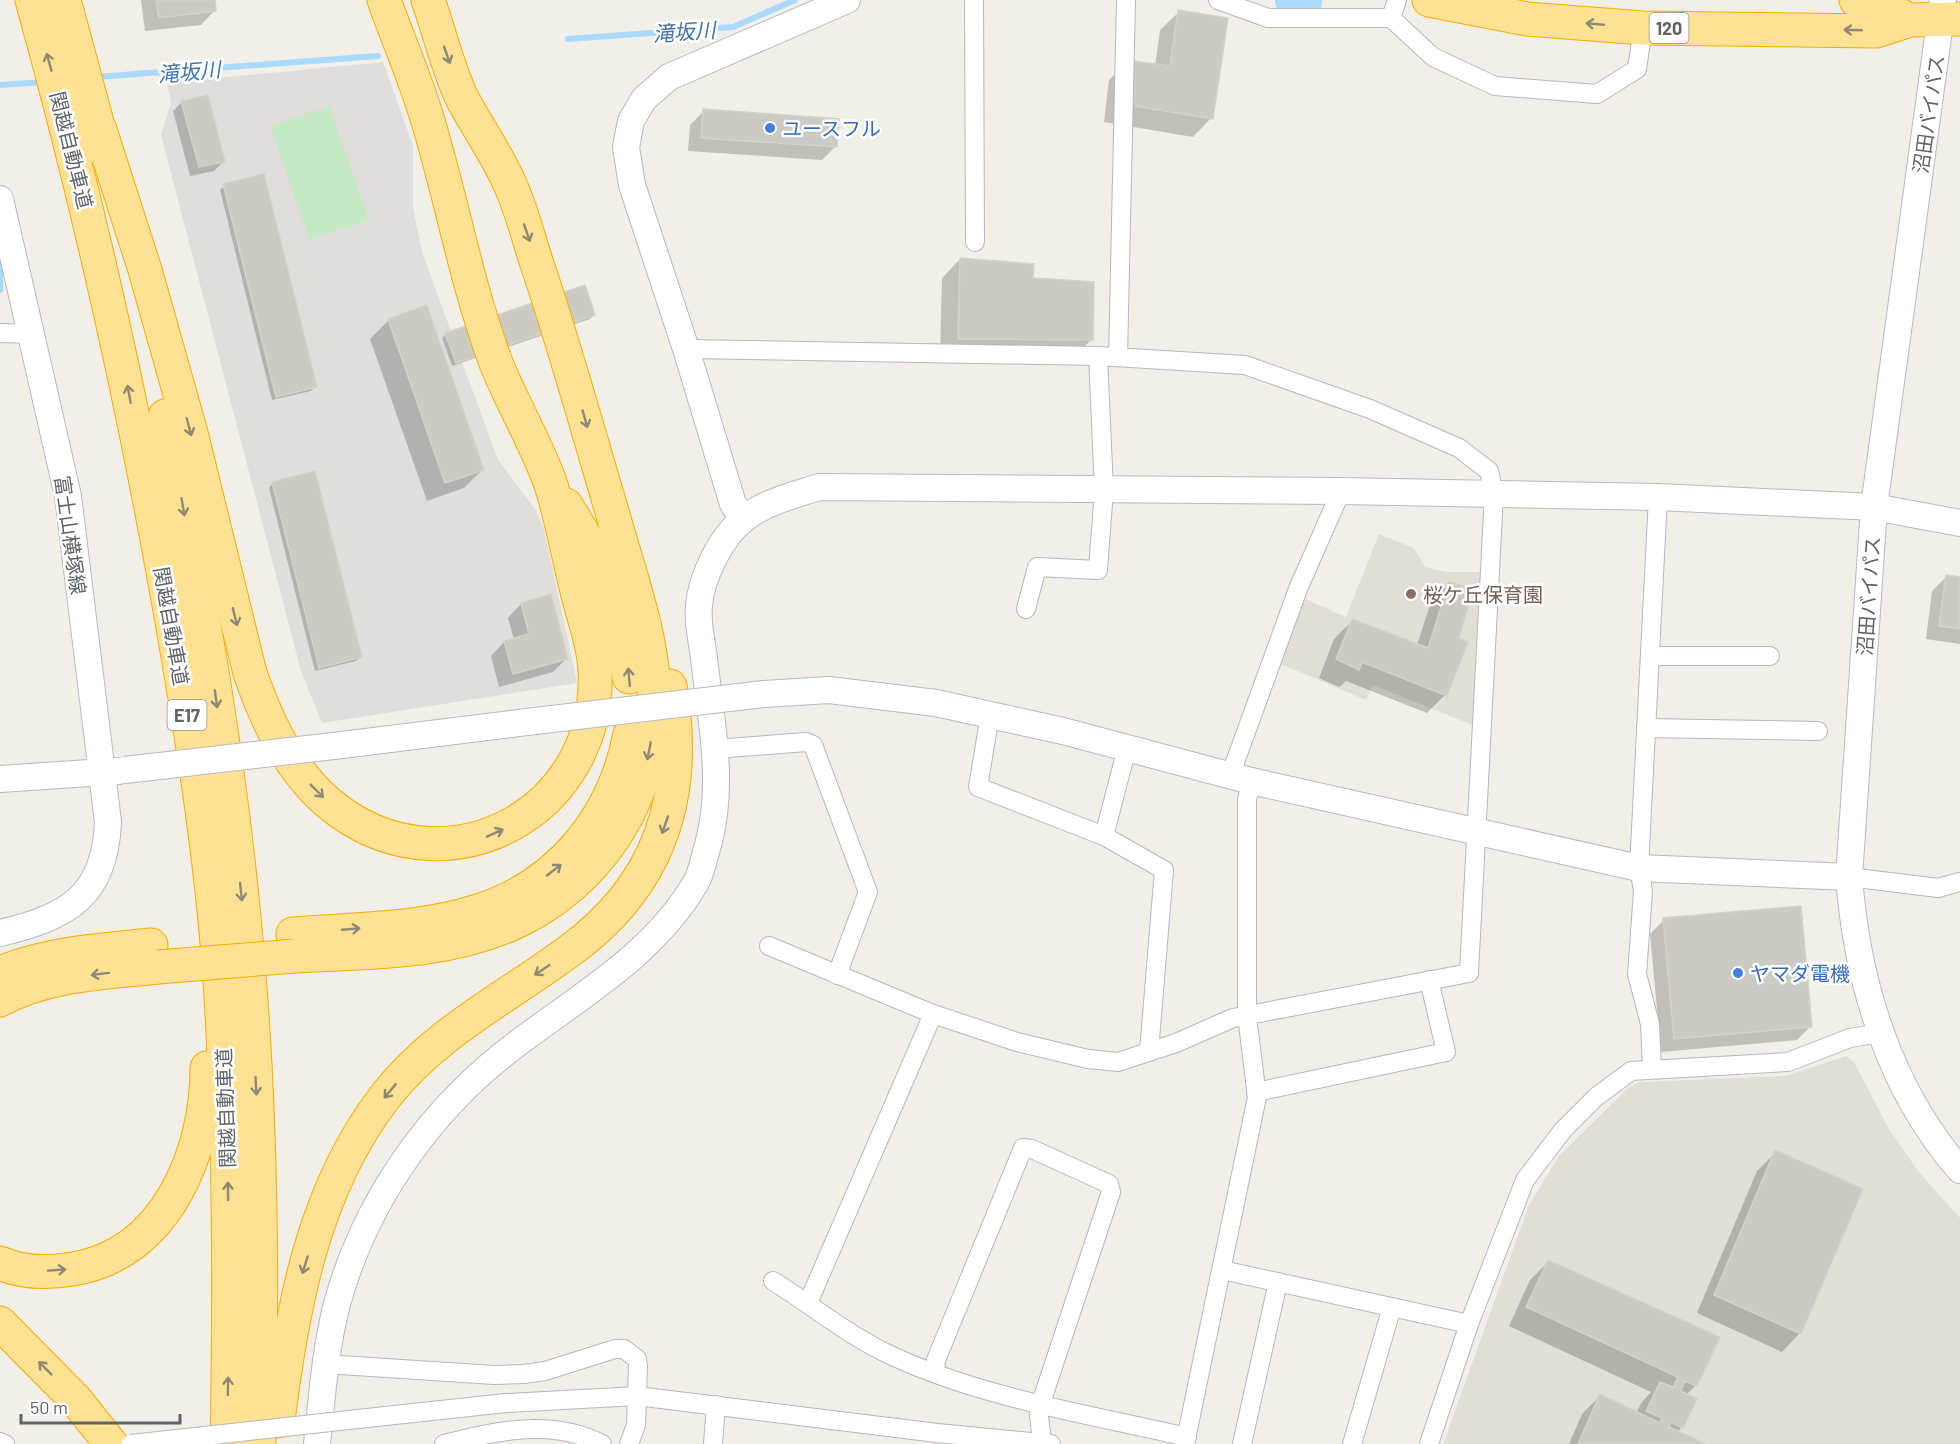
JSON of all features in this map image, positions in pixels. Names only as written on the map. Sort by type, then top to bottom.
[{"type":"highway","name":"関越自動車道","points":[[32,0],[67,125],[118,340],[179,664],[201,814],[220,978],[229,1238],[227,1444]]},
{"type":"highway","name":"関越自動車道","points":[[64,0],[100,130],[148,335],[182,501],[211,664],[234,826],[249,976],[258,1128],[262,1293],[259,1444]]},
{"type":"highway","points":[[100,130],[146,270],[191,433],[240,634],[263,710],[299,771],[317,793],[340,812],[367,828],[395,838],[424,844],[473,840],[507,828],[533,811],[554,792],[570,769],[589,721],[595,693],[595,668],[566,537],[549,482],[497,364],[468,280],[432,132],[384,0]]},
{"type":"highway","points":[[0,973],[44,958],[74,953],[158,956],[293,945],[432,946],[493,932],[548,903],[571,887],[613,842],[627,818],[642,778],[653,726],[650,661],[634,585],[564,344],[510,183],[462,97],[428,0]]},
{"type":"highway","name":"120","points":[[1429,0],[1527,19],[1643,28],[1876,31],[1938,15]]},
{"type":"highway","points":[[1856,0],[1938,15]]},
{"type":"highway","points":[[293,945],[478,911],[536,885],[561,864],[584,839],[602,813],[625,759],[630,729],[628,662],[600,561],[549,482]]},
{"type":"highway","points":[[0,1263],[29,1270],[55,1272],[108,1259],[132,1245],[158,1219],[184,1179],[202,1118],[207,1084],[204,991],[192,861],[150,501]]},
{"type":"highway","points":[[276,1444],[291,1324],[301,1278],[328,1198],[362,1131],[397,1083],[442,1038],[596,931],[640,879],[666,825],[676,769],[676,724],[661,653],[634,585]]},
{"type":"highway","points":[[0,1000],[36,986],[158,956]]},
{"type":"highway","points":[[0,1323],[75,1399],[111,1444]]},
{"type":"street","points":[[743,519],[733,504],[687,349],[632,185],[626,147],[631,121],[644,99],[669,77],[847,0]]},
{"type":"street","points":[[974,0],[975,242]]},
{"type":"street","points":[[1118,357],[1126,0]]},
{"type":"street","points":[[1218,0],[1268,18],[1390,18],[1433,57],[1495,86],[1597,94],[1637,69],[1643,28]]},
{"type":"street","points":[[1390,18],[1396,0]]},
{"type":"street","name":"沼田バイパス","points":[[1938,15],[1874,507],[1849,877],[1853,927],[1864,983],[1881,1033],[1913,1103],[1960,1170]]},
{"type":"street","name":"富士山横塚線","points":[[0,199],[33,334],[68,496],[114,772],[108,842],[97,877],[87,891],[64,912],[37,924],[0,933]]},
{"type":"street","points":[[0,333],[33,334]]},
{"type":"street","points":[[687,349],[1098,356],[1245,365],[1370,409],[1459,448],[1478,460],[1489,471],[1494,494],[1469,973],[1233,1018],[1118,1062],[1088,1059],[1017,1042],[933,1014],[770,946]]},
{"type":"street","points":[[1026,609],[1037,567],[1098,570],[1104,490],[1098,356]]},
{"type":"street","points":[[317,1444],[325,1364],[337,1305],[356,1249],[399,1165],[457,1096],[492,1062],[636,955],[670,921],[697,881],[711,832],[717,792],[715,749],[698,607],[702,582],[720,548],[743,519],[783,498],[819,487],[1658,496],[1874,507],[1960,523]]},
{"type":"street","points":[[773,1281],[883,1352],[935,1372],[1041,1403],[1186,1440],[1256,1092],[1247,1016],[1246,800],[1240,778],[1298,589],[1341,491]]},
{"type":"street","points":[[1652,1068],[1650,1024],[1637,974],[1643,891],[1639,868],[1658,496]]},
{"type":"street","points":[[1650,656],[1770,656]]},
{"type":"street","points":[[0,779],[114,772],[764,693],[819,690],[869,693],[936,703],[1127,748],[1240,778],[1639,868],[1849,877],[1938,888],[1960,881]]},
{"type":"street","points":[[990,715],[978,787],[1104,836],[1164,870],[1149,1052]]},
{"type":"street","points":[[1646,728],[1818,731]]},
{"type":"street","points":[[715,749],[806,742],[813,745],[868,892],[837,975]]},
{"type":"street","points":[[1104,836],[1127,748]]},
{"type":"street","points":[[1256,1092],[1446,1052],[1429,980]]},
{"type":"street","points":[[808,1303],[933,1014]]},
{"type":"street","points":[[1429,1444],[1469,1324],[1525,1180],[1563,1130],[1596,1097],[1631,1071],[1788,1062],[1850,1038],[1881,1033]]},
{"type":"street","points":[[131,1444],[556,1399],[637,1396],[937,1433],[1047,1443],[1039,1416],[1041,1403],[1111,1192],[1109,1184],[1032,1149],[1023,1148],[936,1360],[935,1372]]},
{"type":"street","points":[[1222,1270],[1469,1324]]},
{"type":"street","points":[[1242,1444],[1278,1282]]},
{"type":"street","points":[[1352,1444],[1392,1307]]},
{"type":"street","points":[[325,1364],[494,1375],[524,1374],[545,1371],[615,1349],[624,1349],[637,1359],[635,1434],[629,1444]]},
{"type":"street","points":[[713,1444],[716,1406]]},
{"type":"street","points":[[444,1444],[479,1435],[557,1428],[576,1432],[602,1444]]},
{"type":"street","points":[[0,1442],[5,1444]]},
{"type":"shaded area","points":[[383,62],[413,146],[413,208],[422,252],[498,460],[536,510],[544,529],[577,683],[322,723],[301,671],[161,135],[171,103],[167,83]]},
{"type":"shaded area","points":[[1379,534],[1414,548],[1425,567],[1447,572],[1483,572],[1475,726],[1373,685],[1366,700],[1276,662],[1301,597],[1346,617]]},
{"type":"shaded area","points":[[1846,1056],[1854,1062],[1889,1129],[1918,1171],[1960,1218],[1960,1444],[1443,1444],[1529,1205],[1559,1156],[1628,1088],[1640,1082],[1785,1076]]},
{"type":"green space","points":[[329,106],[369,220],[310,240],[270,126]]},
{"type":"building","points":[[156,0],[215,0],[216,11],[159,18]]},
{"type":"building","points":[[1178,10],[1228,18],[1213,119],[1122,104],[1127,60],[1170,66]]},
{"type":"building","points":[[208,95],[225,162],[199,167],[181,101]]},
{"type":"building","name":"ユースフル","points":[[703,109],[839,119],[837,147],[701,138]]},
{"type":"building","points":[[264,174],[317,387],[276,397],[223,184]]},
{"type":"building","points":[[960,258],[1034,264],[1033,278],[1094,282],[1093,340],[958,339]]},
{"type":"building","points":[[585,285],[595,315],[456,363],[445,333]]},
{"type":"building","points":[[427,305],[484,470],[445,483],[388,319]]},
{"type":"building","points":[[315,471],[362,657],[319,668],[272,482]]},
{"type":"building","points":[[1946,575],[1960,577],[1960,629],[1939,626]]},
{"type":"building","points":[[1449,582],[1473,589],[1459,638],[1468,642],[1447,696],[1362,662],[1359,670],[1336,659],[1352,619],[1428,648]]},
{"type":"building","points":[[551,594],[568,659],[513,674],[504,641],[529,634],[521,603]]},
{"type":"building","name":"ヤマダ電機","points":[[1801,906],[1812,1027],[1674,1039],[1663,918]]},
{"type":"building","points":[[1775,1150],[1863,1189],[1801,1334],[1714,1295]]},
{"type":"building","points":[[1548,1260],[1720,1337],[1697,1386],[1685,1381],[1681,1391],[1697,1399],[1683,1428],[1671,1422],[1669,1427],[1706,1444],[1578,1444],[1600,1394],[1660,1423],[1662,1418],[1646,1411],[1660,1382],[1673,1387],[1678,1377],[1526,1307]]},
{"type":"waterway","name":"滝坂川","points":[[568,39],[733,27],[795,0]]},
{"type":"waterway","name":"滝坂川","points":[[1294,0],[1303,2]]},
{"type":"waterway","name":"滝坂川","points":[[96,77],[378,56]]},
{"type":"waterway","name":"滝坂川","points":[[0,85],[44,82]]},
{"type":"waterway","points":[[0,261],[0,290]]},
{"type":"place","name":"ユースフル","points":[[770,128]]},
{"type":"place","name":"桜ケ丘保育園","points":[[1411,594]]},
{"type":"place","name":"ヤマダ電機","points":[[1738,973]]}]
